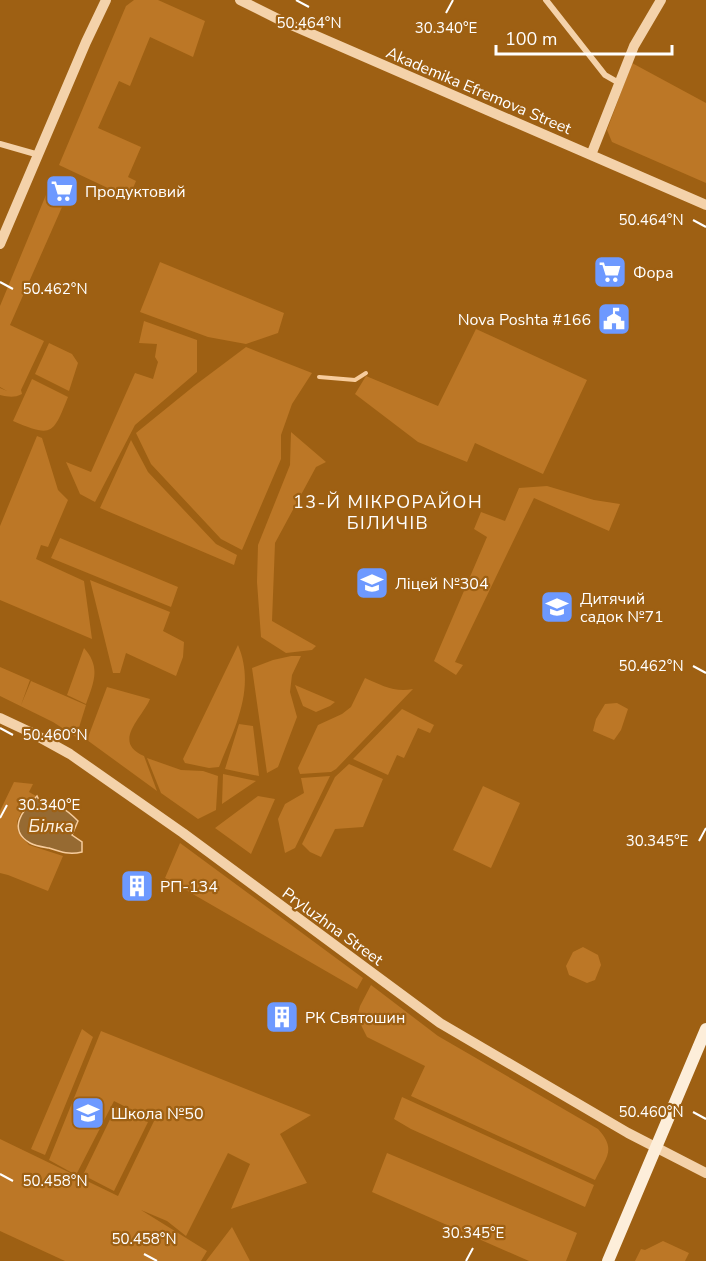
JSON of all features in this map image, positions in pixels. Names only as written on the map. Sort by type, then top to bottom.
[{"type":"main road","points":[[608,1261],[706,1029]]},
{"type":"street","points":[[0,244],[106,0]]},
{"type":"street","name":"Akademika Efremova Street","points":[[240,0],[282,21],[706,205]]},
{"type":"street","points":[[546,0],[605,75],[619,83]]},
{"type":"street","points":[[591,155],[634,46],[661,0]]},
{"type":"street","points":[[0,144],[39,155]]},
{"type":"street","name":"Pryluzhna Street","points":[[0,718],[32,733],[88,767],[183,833],[440,1023],[618,1127],[706,1173]]},
{"type":"shaded area","points":[[134,0],[158,0],[205,21],[193,57],[150,37],[130,86],[119,81],[98,128],[141,147],[128,177],[136,181],[129,198],[59,165],[126,6]]},
{"type":"shaded area","points":[[632,63],[706,103],[706,183],[612,142],[607,130]]},
{"type":"shaded area","points":[[48,190],[66,198],[10,325],[44,341],[21,390],[22,394],[11,397],[0,395],[0,388],[7,391],[0,387],[0,306]]},
{"type":"shaded area","points":[[160,262],[284,313],[278,333],[246,344],[208,337],[140,312]]},
{"type":"shaded area","points":[[144,321],[197,340],[197,372],[135,425],[95,502],[80,494],[66,462],[91,472],[135,373],[153,379],[158,362],[155,357],[157,344],[139,343]]},
{"type":"shaded area","points":[[476,329],[587,380],[543,474],[475,443],[467,462],[418,442],[355,394],[366,376],[438,406]]},
{"type":"shaded area","points":[[49,343],[72,354],[78,363],[69,391],[35,374]]},
{"type":"shaded area","points":[[246,347],[312,373],[292,404],[281,435],[281,459],[242,550],[221,539],[151,464],[136,433]]},
{"type":"shaded area","points":[[32,379],[68,397],[55,425],[44,431],[13,421]]},
{"type":"shaded area","points":[[291,432],[326,462],[316,467],[275,543],[272,621],[316,646],[312,650],[286,653],[261,637],[257,582],[258,545],[290,465]]},
{"type":"shaded area","points":[[37,436],[42,438],[58,490],[68,500],[48,547],[41,545],[36,559],[84,581],[92,639],[0,600],[0,526]]},
{"type":"shaded area","points":[[131,440],[148,472],[216,544],[237,555],[234,565],[100,508]]},
{"type":"shaded area","points":[[547,486],[594,500],[620,504],[609,531],[534,498],[455,662],[463,665],[456,675],[434,661],[487,537],[474,529],[481,512],[505,521],[519,488]]},
{"type":"shaded area","points":[[60,538],[178,587],[171,607],[51,558]]},
{"type":"shaded area","points":[[90,580],[170,612],[163,631],[184,642],[183,657],[176,676],[126,653],[120,673],[113,673]]},
{"type":"shaded area","points":[[238,645],[243,661],[244,692],[237,722],[219,767],[209,768],[185,763],[183,759]]},
{"type":"shaded area","points":[[84,648],[94,668],[93,682],[86,704],[67,695]]},
{"type":"shaded area","points":[[291,656],[301,656],[292,675],[290,692],[297,717],[278,767],[267,773],[252,668]]},
{"type":"shaded area","points":[[0,667],[30,680],[21,705],[31,681],[86,705],[76,737],[53,722],[0,696]]},
{"type":"shaded area","points":[[365,678],[394,689],[413,689],[336,769],[331,772],[300,774],[298,768],[318,725],[342,714],[351,707]]},
{"type":"shaded area","points":[[295,685],[335,702],[316,712],[303,706]]},
{"type":"shaded area","points":[[107,687],[150,699],[132,729],[130,744],[134,750],[144,756],[157,791],[87,740]]},
{"type":"shaded area","points":[[617,703],[628,709],[621,730],[614,740],[593,731],[596,719],[605,704]]},
{"type":"shaded area","points":[[402,709],[434,725],[430,733],[418,728],[404,758],[397,755],[388,775],[353,759]]},
{"type":"shaded area","points":[[239,724],[253,726],[259,776],[225,769]]},
{"type":"shaded area","points":[[147,758],[181,770],[203,771],[218,776],[216,810],[198,819],[161,793]]},
{"type":"shaded area","points":[[349,764],[383,779],[363,827],[335,829],[321,857],[310,852],[302,844],[335,777]]},
{"type":"shaded area","points":[[223,774],[256,781],[222,804]]},
{"type":"shaded area","points":[[330,776],[295,848],[285,853],[278,819],[285,804],[304,793],[301,778]]},
{"type":"shaded area","points":[[14,782],[33,784],[29,792],[36,796],[23,809],[17,821],[18,832],[29,845],[63,856],[48,891],[0,873],[0,811]]},
{"type":"shaded area","points":[[483,786],[520,803],[491,868],[453,850]]},
{"type":"shaded area","points":[[258,796],[275,799],[251,854],[215,828]]},
{"type":"shaded area","points":[[180,843],[363,978],[357,989],[165,878]]},
{"type":"shaded area","points":[[583,947],[598,955],[601,965],[595,980],[587,983],[569,975],[566,966],[573,952]]},
{"type":"shaded area","points":[[371,985],[438,1036],[598,1129],[607,1143],[608,1154],[595,1180],[411,1096],[425,1066],[367,1037],[357,1017]]},
{"type":"shaded area","points":[[82,1029],[93,1037],[45,1155],[31,1149]]},
{"type":"shaded area","points":[[101,1031],[311,1115],[280,1134],[307,1183],[231,1209],[250,1164],[228,1153],[186,1236],[167,1221],[141,1210],[207,1251],[201,1261],[65,1261],[0,1231],[0,1139],[118,1196],[154,1121],[114,1101],[76,1175],[49,1160]]},
{"type":"shaded area","points":[[402,1097],[594,1185],[585,1207],[411,1129],[394,1119]]},
{"type":"shaded area","points":[[116,1107],[148,1122],[114,1191],[83,1175]]},
{"type":"shaded area","points":[[387,1153],[577,1233],[566,1261],[529,1261],[372,1192]]},
{"type":"shaded area","points":[[232,1227],[250,1261],[206,1261]]},
{"type":"shaded area","points":[[663,1241],[689,1253],[685,1261],[635,1261],[641,1249],[645,1250]]},
{"type":"water","name":"Білка","points":[[37,796],[42,806],[53,805],[62,808],[78,821],[72,835],[82,842],[82,852],[61,852],[34,845],[23,837],[19,832],[20,819]]},
{"type":"waterway","points":[[319,377],[355,380],[366,373]]},
{"type":"place","name":"Продуктовий","points":[[62,191]]},
{"type":"place","name":"Фора","points":[[610,272]]},
{"type":"place","name":"Nova Poshta #166","points":[[614,319]]},
{"type":"place","name":"Ліцей №304","points":[[372,583]]},
{"type":"place","name":"Дитячий садок №71","points":[[557,607]]},
{"type":"place","name":"РП-134","points":[[137,886]]},
{"type":"place","name":"РК Святошин","points":[[282,1017]]},
{"type":"place","name":"Школа №50","points":[[88,1113]]},
{"type":"district","name":"13-Й МІКРОРАЙОН БІЛИЧІВ","points":[[388,512]]}]
